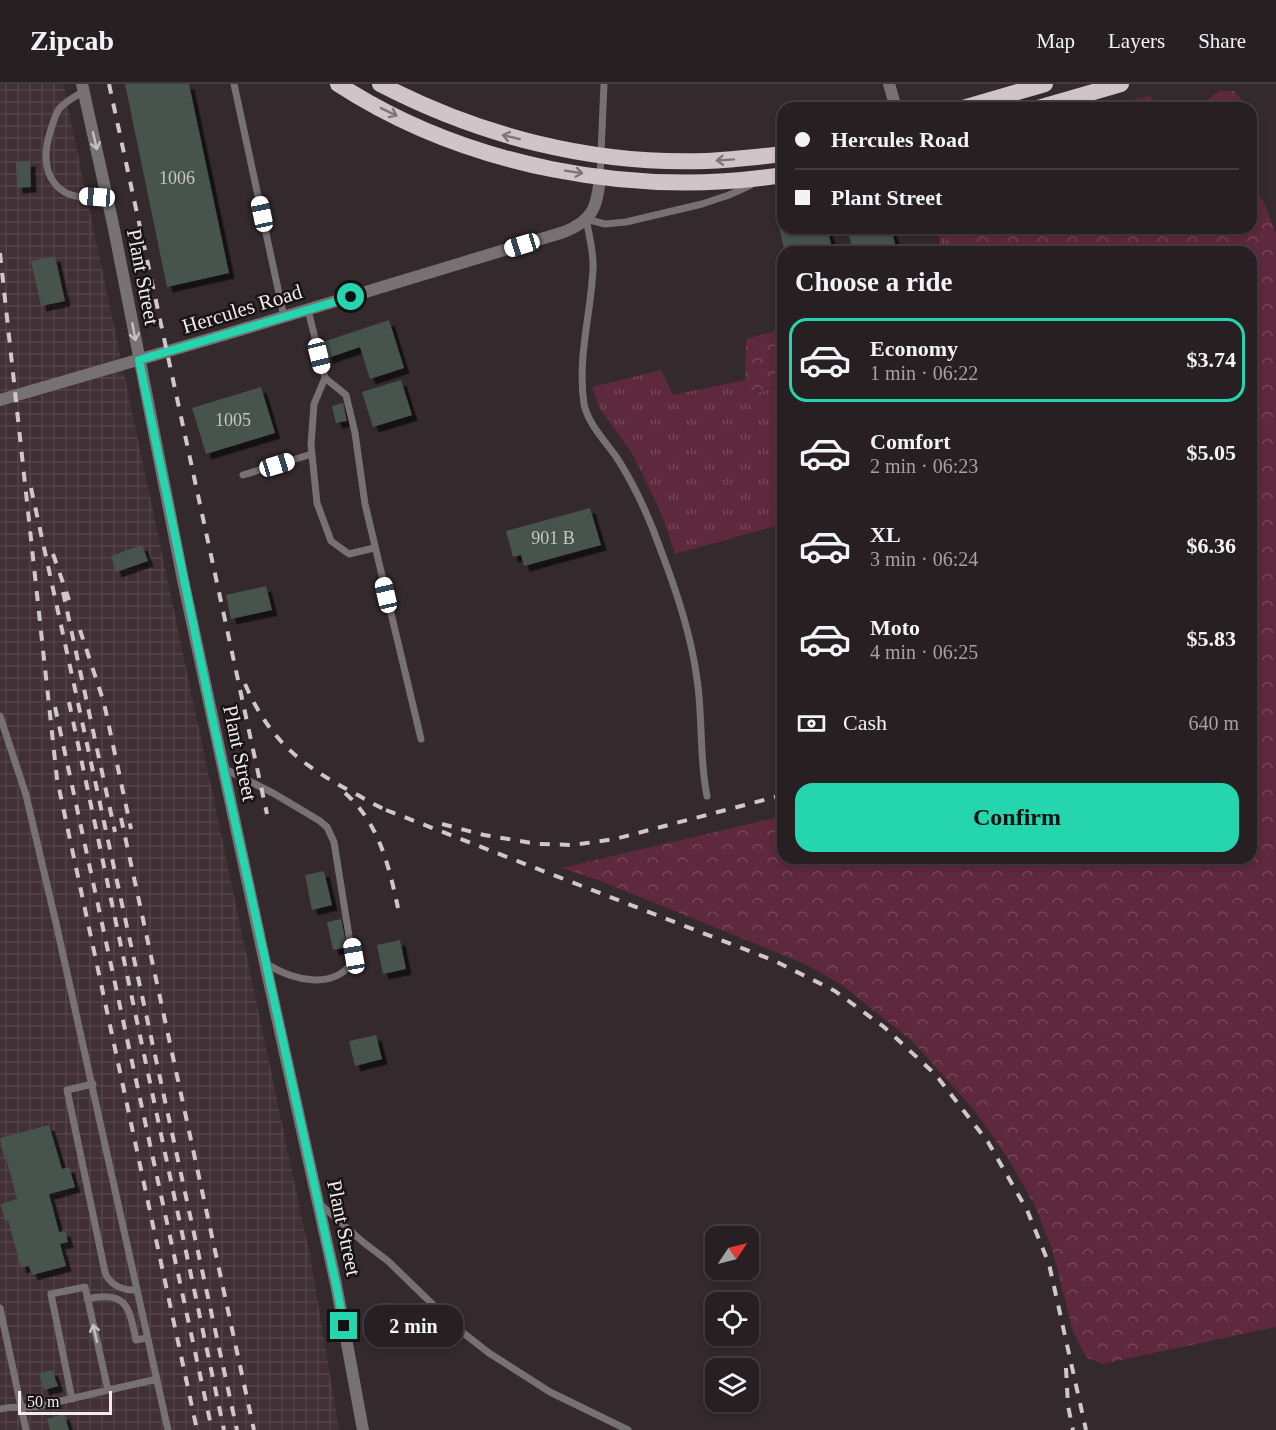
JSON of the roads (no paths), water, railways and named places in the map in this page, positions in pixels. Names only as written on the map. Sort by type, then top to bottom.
[{"type":"highway","points":[[338,84],[381,109],[420,127],[507,158],[600,177],[677,183],[777,176]]},
{"type":"highway","points":[[380,84],[461,121],[501,134],[601,155],[634,159],[707,161],[777,155]]},
{"type":"highway","points":[[984,102],[1045,84]]},
{"type":"highway","points":[[1059,102],[1121,84]]},
{"type":"street","points":[[889,84],[894,102]]},
{"type":"street","name":"Plant Street","points":[[83,88],[107,195],[223,768],[336,1284],[363,1430]]},
{"type":"street","points":[[586,219],[597,200],[600,177]]},
{"type":"street","name":"Hercules Road","points":[[0,400],[564,232],[577,227],[586,219]]},
{"type":"lane","points":[[234,84],[284,317]]},
{"type":"lane","points":[[600,177],[604,84]]},
{"type":"lane","points":[[83,88],[61,106],[57,113],[48,138],[48,168],[53,184],[68,195],[97,197],[107,195]]},
{"type":"lane","points":[[707,796],[701,756],[698,679],[682,609],[647,515],[631,483],[585,407],[582,370],[593,267],[586,219],[605,224],[648,217],[729,195],[764,178]]},
{"type":"lane","points":[[308,310],[325,378],[315,404],[312,454],[317,503],[331,541],[349,554],[374,548]]},
{"type":"lane","points":[[325,378],[346,395],[355,433],[364,504],[421,739]]},
{"type":"lane","points":[[243,475],[312,454]]},
{"type":"lane","points":[[0,716],[26,795],[93,1084],[168,1430]]},
{"type":"lane","points":[[223,768],[273,793],[320,821],[327,827],[334,842],[353,961],[341,975],[332,979],[312,980],[287,975],[265,963]]},
{"type":"lane","points":[[93,1084],[67,1090],[105,1272],[112,1283],[124,1289],[136,1290]]},
{"type":"lane","points":[[318,1202],[388,1261],[457,1328],[489,1353],[550,1392],[628,1430]]},
{"type":"lane","points":[[72,1399],[51,1294],[85,1287],[108,1390]]},
{"type":"lane","points":[[87,1299],[105,1295],[121,1299],[129,1310],[136,1340],[147,1338]]},
{"type":"lane","points":[[0,1308],[26,1430]]},
{"type":"lane","points":[[0,1409],[39,1406],[157,1379]]},
{"type":"railway","points":[[109,84],[267,814]]},
{"type":"railway","points":[[0,253],[57,779],[197,1430]]},
{"type":"railway","points":[[31,488],[237,1430]]},
{"type":"railway","points":[[53,554],[69,600]]},
{"type":"railway","points":[[63,592],[115,832]]},
{"type":"railway","points":[[80,630],[104,703],[131,829]]},
{"type":"railway","points":[[245,684],[265,721],[289,749],[335,783],[392,812]]},
{"type":"railway","points":[[69,702],[224,1430]]},
{"type":"railway","points":[[55,707],[212,1430]]},
{"type":"railway","points":[[345,793],[366,818],[381,846],[398,908]]},
{"type":"railway","points":[[442,824],[484,835],[538,844],[573,845],[615,839],[777,797]]},
{"type":"railway","points":[[386,810],[775,961],[835,991],[884,1027],[935,1074],[988,1142],[1027,1210],[1049,1264],[1086,1430]]},
{"type":"railway","points":[[121,818],[254,1430]]},
{"type":"railway","points":[[1066,1368],[1068,1406],[1073,1430]]}]
